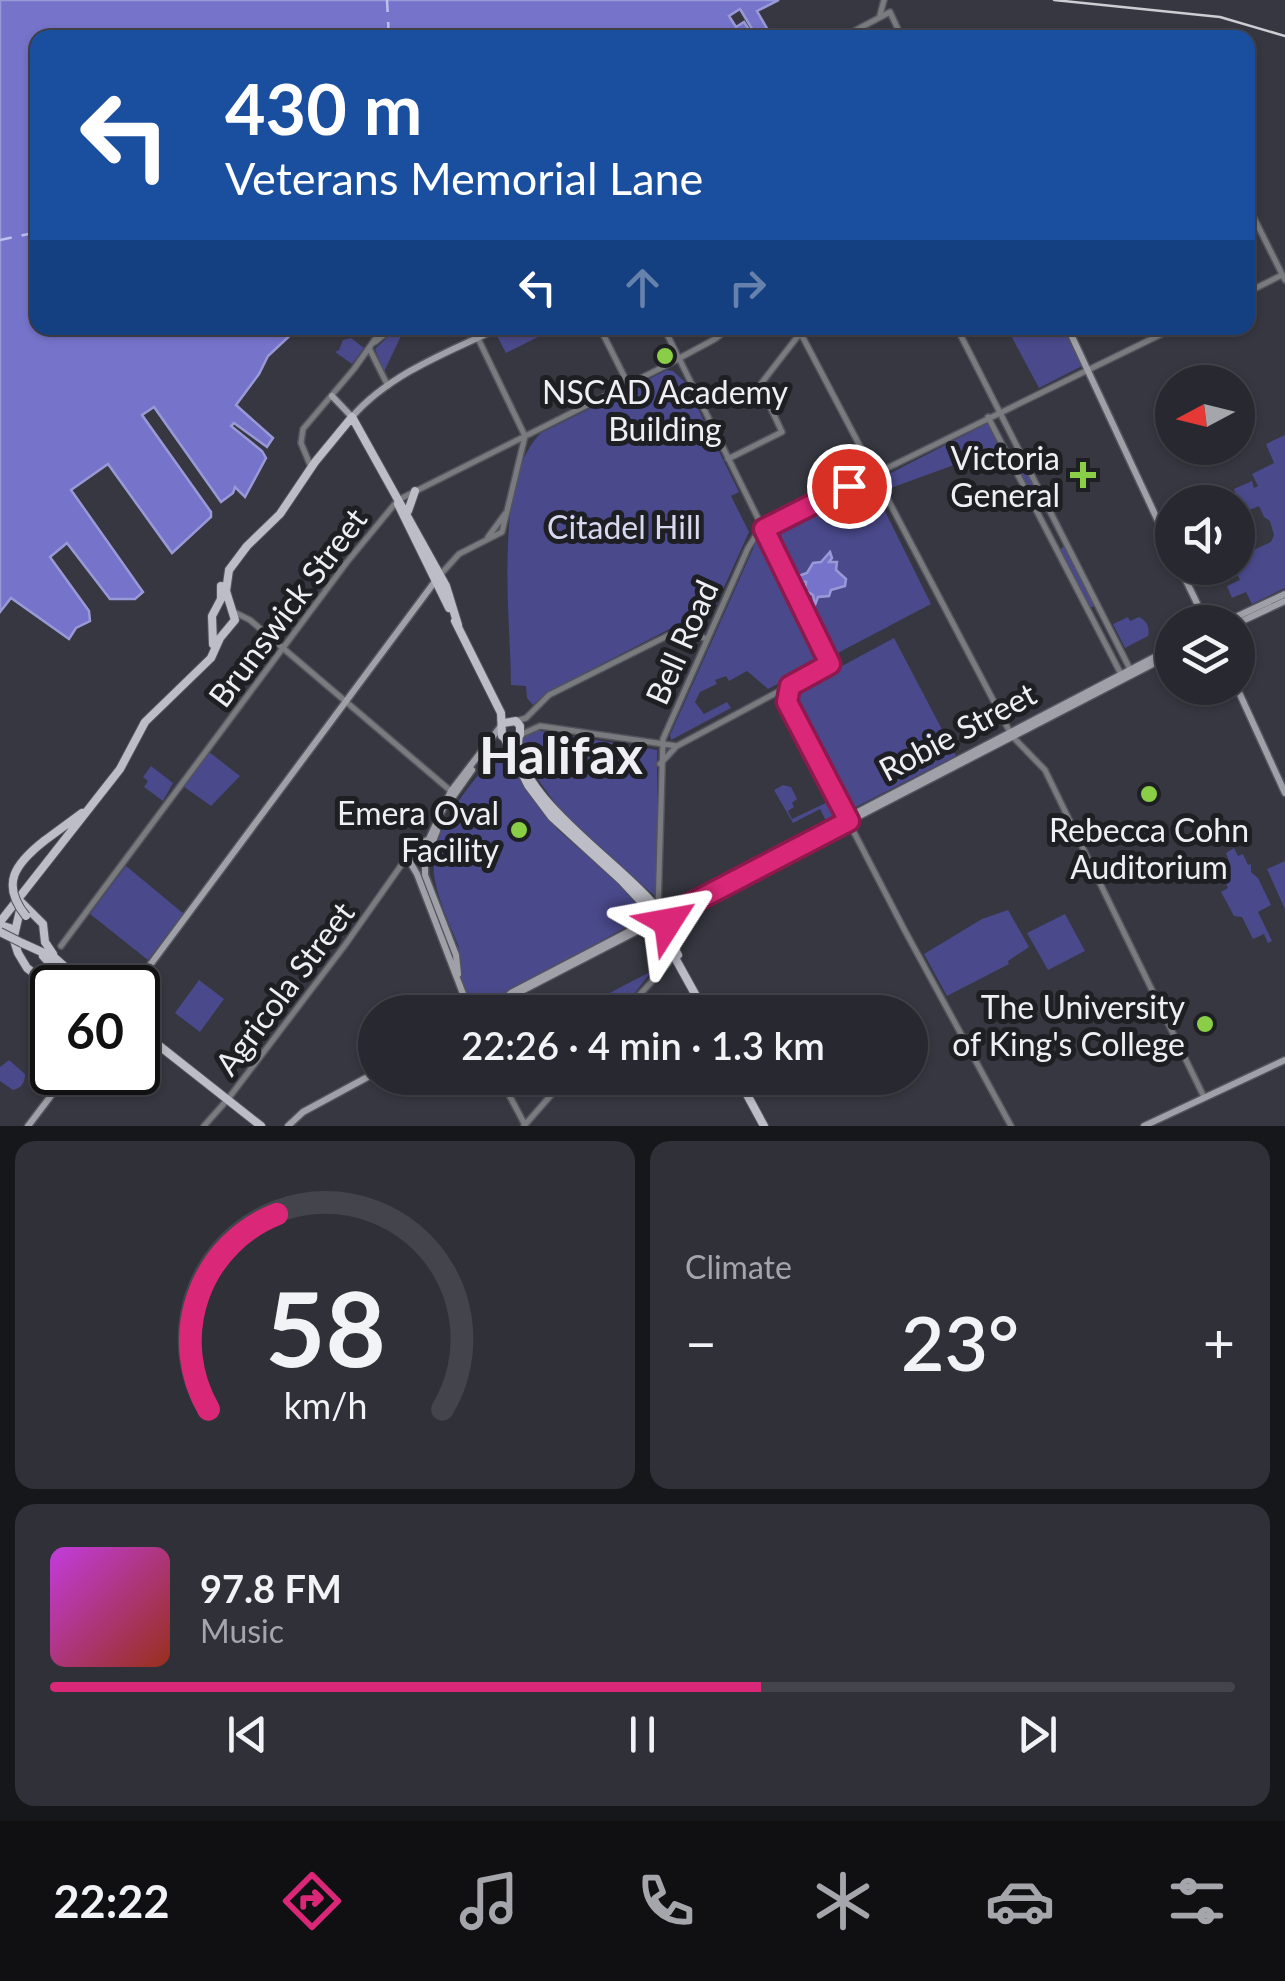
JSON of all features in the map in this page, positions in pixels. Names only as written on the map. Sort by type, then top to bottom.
[{"type":"main road","points":[[187,680],[213,644],[212,616],[221,598],[223,571],[280,514],[352,416],[388,386],[484,335]]},
{"type":"main road","points":[[1071,335],[1155,516]]},
{"type":"main road","points":[[332,396],[352,416],[438,577],[496,702],[504,739],[528,785],[552,817],[660,914]]},
{"type":"main road","points":[[404,514],[415,492]]},
{"type":"main road","points":[[386,512],[404,514]]},
{"type":"main road","points":[[1,924],[125,762],[145,722],[213,654],[230,626],[233,610],[226,594],[226,580],[238,557]]},
{"type":"main road","points":[[150,965],[438,577]]},
{"type":"main road","points":[[1255,610],[1285,597]]},
{"type":"main road","points":[[1255,614],[1285,597]]},
{"type":"main road","points":[[216,609],[225,606],[233,610]]},
{"type":"main road","points":[[214,624],[221,629],[230,626]]},
{"type":"main road","name":"Robie Street","points":[[514,995],[645,929],[660,914],[1155,660]]},
{"type":"main road","points":[[496,702],[520,726],[519,754],[544,797],[570,827],[625,874],[660,914],[673,958],[682,969]]},
{"type":"main road","points":[[1244,705],[1285,793]]},
{"type":"main road","points":[[463,995],[407,857],[429,839],[452,792],[502,724],[515,720]]},
{"type":"main road","points":[[460,986],[457,958],[424,876],[426,860],[452,792],[490,744],[519,736]]},
{"type":"main road","points":[[837,821],[842,814],[840,803]]},
{"type":"main road","points":[[23,944],[33,943],[40,936],[40,928],[9,902],[4,882],[9,871],[93,804]]},
{"type":"main road","name":"Robie Street","points":[[508,995],[848,818]]},
{"type":"main road","points":[[412,866],[420,867],[426,860],[425,852],[416,848]]},
{"type":"main road","points":[[25,890],[23,944],[28,968],[42,969],[42,956]]},
{"type":"main road","points":[[22,903],[43,924],[45,942],[56,965]]},
{"type":"main road","points":[[1,924],[11,923],[23,944],[59,965]]},
{"type":"main road","points":[[1,924],[23,944],[54,961]]},
{"type":"main road","points":[[645,929],[665,935],[696,995]]},
{"type":"main road","points":[[160,1046],[261,1126]]},
{"type":"main road","points":[[1144,1126],[1285,1060]]},
{"type":"main road","points":[[288,1126],[303,1112],[358,1082]]},
{"type":"main road","points":[[28,1126],[52,1095]]},
{"type":"main road","points":[[747,1095],[764,1126]]},
{"type":"street","points":[[879,18],[884,0]]},
{"type":"street","points":[[856,30],[890,12],[898,30]]},
{"type":"street","points":[[1255,220],[1284,277],[1255,289]]},
{"type":"street","points":[[311,467],[301,446],[302,432],[378,335]]},
{"type":"street","points":[[370,346],[383,335]]},
{"type":"street","points":[[438,577],[459,554],[502,532],[525,436],[476,335]]},
{"type":"street","points":[[604,335],[628,384]]},
{"type":"street","points":[[660,764],[677,746],[830,664],[668,335]]},
{"type":"street","name":"Brunswick Street","points":[[61,946],[398,500],[721,335]]},
{"type":"street","points":[[728,459],[782,432],[760,385],[797,335]]},
{"type":"street","points":[[802,335],[1011,734],[1046,770],[1204,1096]]},
{"type":"street","points":[[960,335],[1132,671]]},
{"type":"street","points":[[764,529],[1159,335]]},
{"type":"street","points":[[370,346],[388,386]]},
{"type":"street","points":[[997,430],[998,412]]},
{"type":"street","points":[[988,416],[1122,676]]},
{"type":"street","name":"Bell Road","points":[[660,914],[661,744],[748,548],[764,529]]},
{"type":"street","points":[[1087,608],[1094,608],[1097,602]]},
{"type":"street","points":[[233,610],[348,701],[452,792]]},
{"type":"street","points":[[230,626],[250,620]]},
{"type":"street","points":[[515,720],[526,718],[550,696],[672,634],[690,633],[707,640]]},
{"type":"street","points":[[821,670],[826,656]]},
{"type":"street","points":[[787,702],[790,686]]},
{"type":"street","points":[[781,690],[1011,1126]]},
{"type":"street","points":[[519,736],[540,726],[677,746]]},
{"type":"street","name":"Agricola Street","points":[[204,1126],[228,1100],[407,857]]},
{"type":"street","name":"Agricola Street","points":[[396,874],[412,866]]},
{"type":"street","points":[[639,995],[673,958]]},
{"type":"street","points":[[508,1095],[522,1125],[550,1095]]},
{"type":"green space","points":[[390,335],[401,335],[384,372],[375,349]]},
{"type":"green space","points":[[497,335],[542,335],[506,353]]},
{"type":"green space","points":[[1011,335],[1066,335],[1082,366],[1039,388]]},
{"type":"green space","points":[[351,338],[364,348],[352,364],[335,352],[343,340]]},
{"type":"green space","name":"Citadel Hill","points":[[667,370],[685,382],[739,492],[731,496],[749,532],[716,605],[546,693],[533,705],[527,698],[526,686],[511,685],[508,590],[510,517],[526,455],[541,433]]},
{"type":"green space","points":[[990,422],[1003,447],[891,488],[885,476]]},
{"type":"green space","points":[[1285,435],[1285,588],[1252,604],[1246,592],[1232,598],[1227,586],[1255,585],[1255,549],[1271,542],[1274,535],[1270,521],[1259,506],[1255,508],[1258,486],[1252,474],[1274,463],[1266,444]]},
{"type":"green space","points":[[1018,452],[1044,505],[1040,508],[1012,457]]},
{"type":"green space","points":[[867,486],[874,489],[931,604],[834,655],[772,538],[774,533]]},
{"type":"green space","points":[[764,538],[824,660],[768,689],[747,671],[729,681],[726,676],[715,680],[717,684],[700,692],[695,702],[704,714],[727,702],[731,708],[671,740],[756,542]]},
{"type":"green space","points":[[1064,546],[1095,603],[1093,607],[1089,607],[1060,550]]},
{"type":"green space","points":[[1128,617],[1130,621],[1142,619],[1149,633],[1125,648],[1113,624]]},
{"type":"green space","points":[[894,638],[956,756],[848,811],[790,694]]},
{"type":"green space","points":[[535,730],[657,750],[657,898],[566,818],[539,781],[520,748],[521,739]]},
{"type":"green space","points":[[501,750],[557,829],[619,883],[648,915],[504,995],[467,995],[455,946],[459,947],[440,898],[434,863],[443,828]]},
{"type":"green space","points":[[209,752],[240,776],[211,806],[183,786]]},
{"type":"green space","points":[[151,766],[173,783],[163,801],[144,787],[148,781],[143,777]]},
{"type":"green space","points":[[783,785],[791,787],[797,799],[788,811],[792,819],[830,801],[837,814],[826,821],[820,809],[793,823],[774,790]]},
{"type":"green space","points":[[1234,848],[1238,856],[1243,854],[1251,864],[1251,872],[1271,905],[1258,912],[1272,941],[1268,943],[1264,934],[1253,939],[1242,917],[1234,916],[1221,892],[1228,888],[1218,867],[1229,861],[1226,853]]},
{"type":"green space","points":[[1285,861],[1285,909],[1267,869]]},
{"type":"green space","points":[[126,866],[184,914],[148,960],[90,914]]},
{"type":"green space","points":[[1008,910],[1029,947],[1009,964],[947,996],[924,954],[982,919]]},
{"type":"green space","points":[[1065,914],[1085,951],[1048,970],[1027,933]]},
{"type":"green space","points":[[652,971],[633,995],[606,995]]},
{"type":"green space","points":[[199,980],[224,999],[200,1032],[175,1013]]},
{"type":"green space","points":[[9,1060],[25,1074],[19,1088],[13,1090],[0,1081],[0,1067]]},
{"type":"shaded area","points":[[0,0],[779,0],[757,11],[768,30],[753,30],[740,9],[729,16],[736,27],[744,22],[749,30],[30,30],[30,335],[290,335],[268,356],[236,405],[273,438],[267,447],[234,423],[231,426],[266,458],[245,497],[235,487],[221,502],[154,407],[142,415],[211,517],[172,553],[108,464],[71,490],[143,592],[135,599],[110,599],[67,543],[50,557],[89,611],[90,621],[76,628],[69,639],[11,598],[0,612]]},
{"type":"shaded area","points":[[830,552],[829,562],[837,562],[836,570],[846,579],[845,586],[831,590],[829,596],[818,597],[815,605],[813,595],[805,590],[806,582],[798,576]]},
{"type":"waterway","points":[[840,525],[864,506]]},
{"type":"ferry route","points":[[387,0],[389,30]]},
{"type":"ferry route","points":[[0,240],[30,234]]},
{"type":"railway","points":[[1054,0],[1220,17],[1285,36]]},
{"type":"place","name":"NSCAD Academy Building","points":[[665,356]]},
{"type":"place","name":"Victoria General","points":[[1083,475]]},
{"type":"place","name":"Rebecca Cohn Auditorium","points":[[1149,794]]},
{"type":"place","name":"Emera Oval Facility","points":[[519,830]]},
{"type":"place","name":"The University of King's College","points":[[1205,1024]]},
{"type":"district","name":"Halifax","points":[[561,754]]},
{"type":"route","points":[[668,922],[670,916],[694,902],[849,821],[787,702],[790,686],[830,664],[764,529],[849,486]]}]
